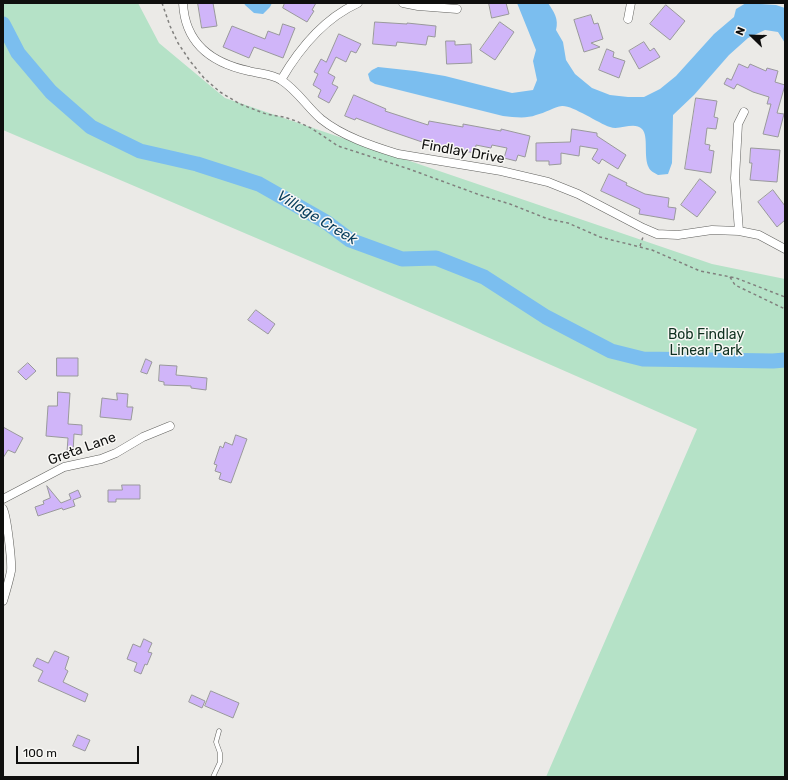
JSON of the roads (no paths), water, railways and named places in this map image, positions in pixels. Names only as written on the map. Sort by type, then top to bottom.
[{"type":"street","name":"Findlay Drive","points":[[183,3],[185,22],[194,38],[214,58],[225,65],[265,74],[281,80],[290,86],[322,120],[345,134],[398,154],[501,171],[548,182],[578,194],[657,234],[678,235],[712,230],[739,231],[759,235],[785,249]]},
{"type":"street","points":[[281,80],[290,65],[316,34],[348,8],[358,3]]},
{"type":"street","points":[[403,3],[418,6],[457,9]]},
{"type":"street","points":[[628,19],[631,3]]},
{"type":"street","points":[[739,231],[735,178],[738,124],[744,112]]},
{"type":"street","name":"Greta Lane","points":[[3,499],[64,467],[101,459],[116,453],[143,437],[170,426]]},
{"type":"street","points":[[3,510],[6,514],[11,570],[3,601]]},
{"type":"lane","points":[[213,777],[220,762],[220,753],[216,742],[219,732]]},
{"type":"water","points":[[244,3],[272,3],[263,14],[254,13]]},
{"type":"water","points":[[517,3],[548,3],[557,22],[556,30],[563,42],[566,60],[575,74],[592,88],[610,95],[644,97],[660,89],[676,76],[714,34],[734,17],[736,9],[746,3],[776,5],[785,8],[785,43],[778,32],[765,30],[748,38],[729,55],[694,95],[673,115],[672,163],[668,174],[658,175],[651,171],[647,163],[645,136],[642,129],[639,127],[610,127],[566,106],[528,117],[503,116],[375,84],[370,81],[368,74],[378,67],[445,76],[512,93],[533,90],[537,80],[533,61],[536,50]]},
{"type":"waterway","name":"Village Creek","points":[[3,24],[18,53],[51,92],[91,127],[140,151],[197,164],[259,184],[326,222],[350,240],[402,259],[436,258],[484,277],[546,317],[611,351],[643,359],[785,360]]},
{"type":"park label","name":"Bob Findlay Linear Park","points":[[706,344]]}]
